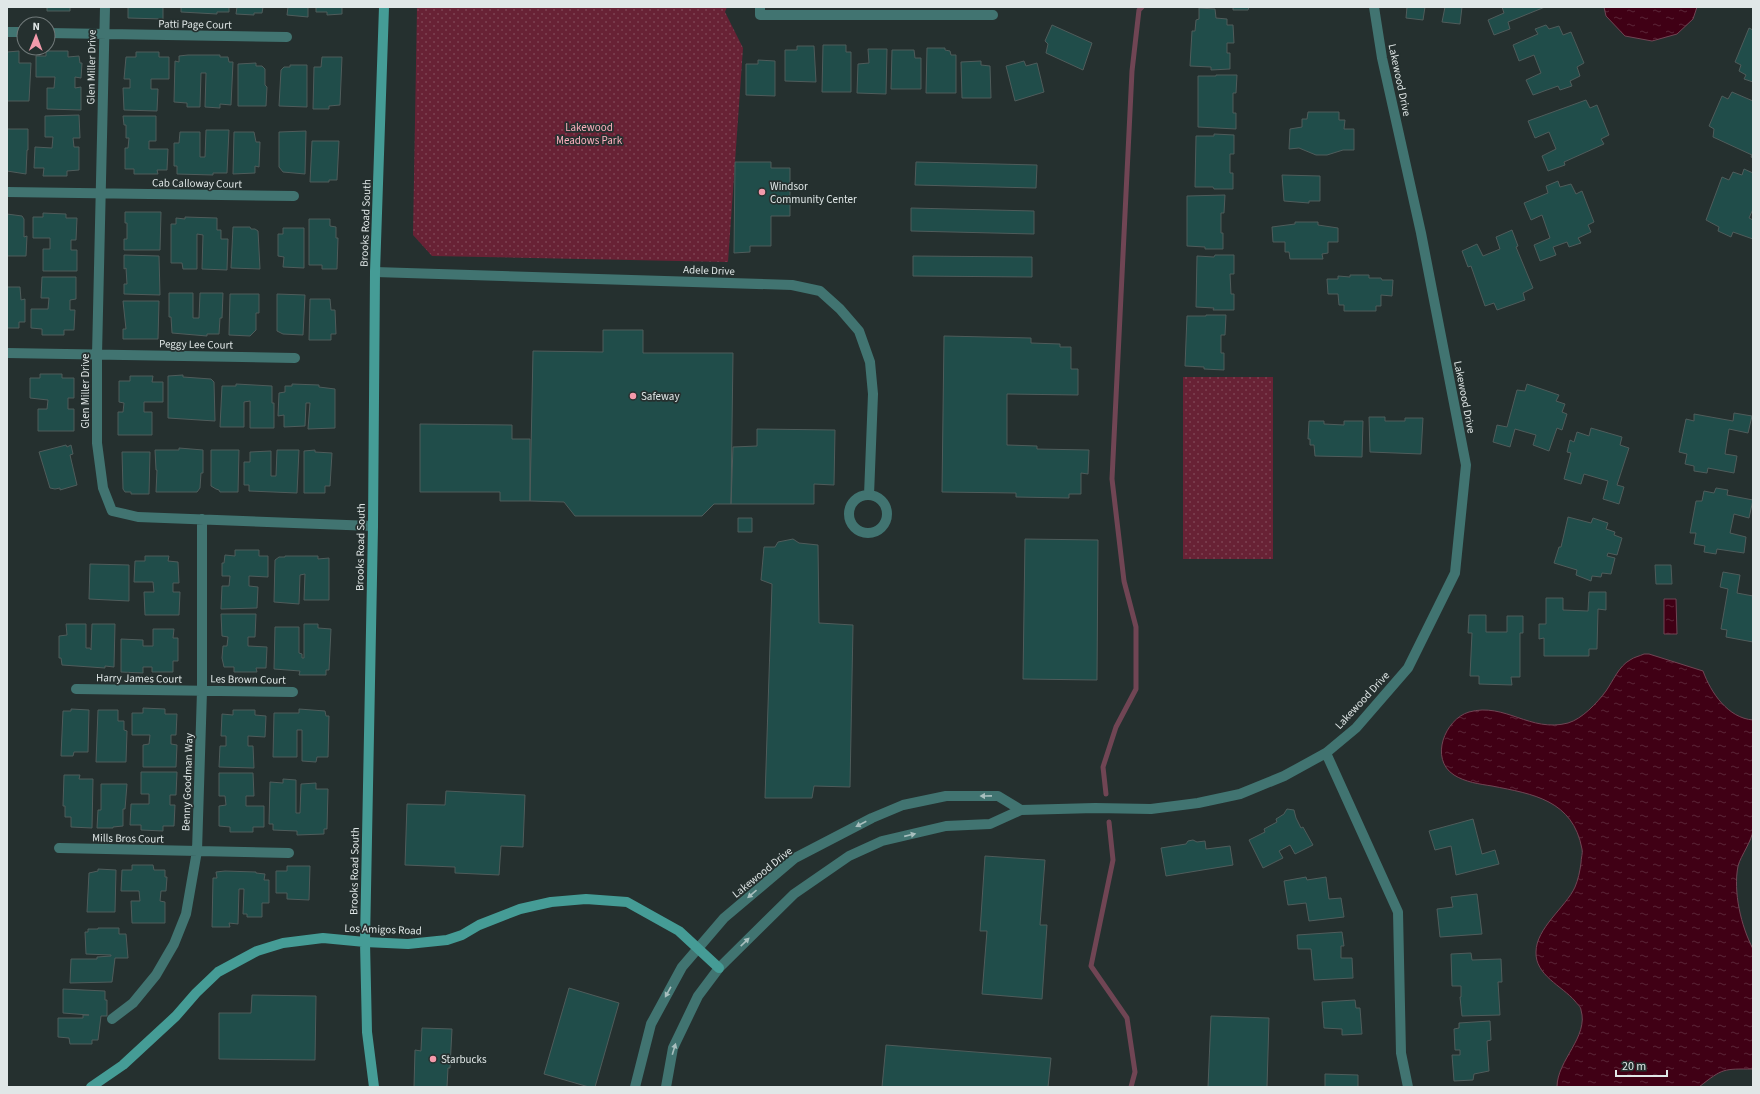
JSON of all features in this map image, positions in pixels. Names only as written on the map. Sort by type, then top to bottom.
[{"type":"street","name":"Glen Miller Drive","points":[[104,7],[97,355],[97,443],[103,488],[112,511],[138,517],[373,526]]},
{"type":"street","name":"Brooks Road South","points":[[374,1087],[367,1032],[365,942],[376,272],[384,7]]},
{"type":"street","name":"Lakewood Drive","points":[[666,1087],[673,1048],[698,996],[718,968],[794,894],[849,856],[882,841],[946,826],[990,824],[1021,810],[1095,808],[1150,809],[1198,803],[1240,794],[1284,776],[1326,753],[1356,728],[1408,668],[1455,573],[1466,465],[1421,233],[1382,58],[1374,7]]},
{"type":"street","points":[[760,11],[993,15]]},
{"type":"street","name":"Patti Page Court","points":[[56,33],[287,37]]},
{"type":"street","name":"Cab Calloway Court","points":[[7,192],[294,196]]},
{"type":"street","name":"Adele Drive","points":[[376,272],[792,285],[820,291],[840,309],[859,331],[870,362],[873,399],[869,495]]},
{"type":"street","name":"Peggy Lee Court","points":[[7,353],[295,358]]},
{"type":"street","name":"Benny Goodman Way","points":[[112,1019],[133,1004],[156,975],[174,944],[186,914],[197,851],[202,690],[202,519]]},
{"type":"street","name":"Harry James Court","points":[[76,689],[202,690]]},
{"type":"street","name":"Les Brown Court","points":[[202,690],[293,692]]},
{"type":"street","points":[[1326,753],[1398,912],[1401,1053],[1408,1087]]},
{"type":"street","name":"Lakewood Drive","points":[[635,1087],[650,1024],[682,967],[724,918],[795,858],[903,805],[946,796],[998,796],[1021,810]]},
{"type":"street","name":"Mills Bros Court","points":[[59,848],[289,853]]},
{"type":"street","name":"Los Amigos Road","points":[[91,1087],[123,1065],[176,1016],[196,992],[218,972],[257,952],[283,944],[323,938],[408,944],[447,940],[462,935],[479,925],[520,909],[552,902],[586,898],[627,902],[679,931],[718,968]]},
{"type":"green space","name":"Lakewood Meadows Park","points":[[417,7],[727,7],[725,12],[743,48],[728,262],[432,256],[413,235]]},
{"type":"green space","points":[[1183,377],[1273,377],[1273,559],[1183,559]]},
{"type":"water","points":[[1604,7],[1697,7],[1693,19],[1677,34],[1652,41],[1625,36],[1606,16]]},
{"type":"water","points":[[1664,599],[1676,599],[1677,634],[1664,634]]},
{"type":"water","points":[[1644,654],[1649,654],[1703,671],[1716,696],[1728,709],[1736,715],[1753,720],[1753,830],[1751,839],[1741,857],[1738,866],[1737,898],[1745,930],[1753,949],[1753,1069],[1735,1069],[1724,1071],[1713,1076],[1699,1087],[1557,1087],[1558,1077],[1562,1067],[1581,1030],[1581,1010],[1570,996],[1544,974],[1537,960],[1536,952],[1537,943],[1546,926],[1571,895],[1576,884],[1582,852],[1577,833],[1570,820],[1549,802],[1522,792],[1467,781],[1454,775],[1446,768],[1442,759],[1441,750],[1443,740],[1447,731],[1460,716],[1469,712],[1482,710],[1494,711],[1542,724],[1554,725],[1573,721],[1589,710],[1606,691],[1619,670],[1626,663],[1633,658]]},
{"type":"building","points":[[47,7],[70,7],[70,11],[47,11]]},
{"type":"building","points":[[128,7],[163,7],[163,19],[128,18]]},
{"type":"building","points":[[181,7],[229,7],[229,12],[217,12],[217,14],[181,12]]},
{"type":"building","points":[[237,7],[263,7],[262,13],[254,13],[254,15],[236,14]]},
{"type":"building","points":[[288,7],[308,7],[308,17],[287,15]]},
{"type":"building","points":[[316,7],[342,7],[342,14],[327,15],[327,12],[316,12]]},
{"type":"building","points":[[1233,7],[1249,7],[1248,10],[1233,10]]},
{"type":"building","points":[[1407,7],[1425,7],[1423,20],[1406,18]]},
{"type":"building","points":[[1445,7],[1462,7],[1460,24],[1442,22]]},
{"type":"building","points":[[1502,7],[1545,7],[1508,22],[1510,29],[1494,35],[1488,20],[1504,13]]},
{"type":"building","points":[[1199,8],[1215,9],[1216,18],[1227,19],[1227,25],[1233,25],[1234,43],[1227,43],[1227,53],[1230,53],[1230,69],[1211,70],[1211,67],[1190,66],[1192,31],[1195,31],[1196,20],[1199,19]]},
{"type":"building","points":[[1052,25],[1092,43],[1083,70],[1046,53],[1048,44],[1045,41]]},
{"type":"building","points":[[1546,25],[1549,29],[1559,26],[1563,35],[1571,32],[1584,63],[1577,67],[1580,76],[1570,81],[1572,86],[1560,90],[1558,86],[1533,95],[1526,80],[1541,73],[1534,55],[1519,61],[1513,45],[1538,34],[1535,29]]},
{"type":"building","points":[[1749,28],[1753,30],[1753,82],[1744,79],[1746,75],[1739,71],[1741,65],[1735,62]]},
{"type":"building","points":[[823,45],[846,45],[846,52],[851,52],[851,92],[822,92]]},
{"type":"building","points":[[797,46],[814,46],[816,82],[785,81],[785,50],[797,50]]},
{"type":"building","points":[[927,48],[945,48],[945,50],[950,51],[951,55],[956,55],[956,93],[926,93]]},
{"type":"building","points":[[868,49],[887,49],[886,94],[857,93],[858,64],[869,63]]},
{"type":"building","points":[[892,50],[914,50],[915,58],[921,58],[921,89],[891,89]]},
{"type":"building","points":[[16,51],[16,56],[19,56],[19,63],[31,63],[29,101],[7,101],[7,52]]},
{"type":"building","points":[[56,51],[68,51],[68,57],[79,56],[80,63],[82,63],[81,78],[75,77],[75,88],[81,87],[81,110],[47,109],[47,88],[54,88],[55,77],[36,77],[36,56],[56,56]]},
{"type":"building","points":[[136,52],[159,52],[159,57],[169,57],[169,79],[151,79],[151,89],[158,89],[157,111],[124,110],[123,88],[130,88],[130,79],[124,79],[126,57],[136,57]]},
{"type":"building","points":[[220,55],[220,57],[228,57],[229,62],[233,62],[231,105],[220,104],[220,108],[205,107],[206,73],[201,73],[200,107],[187,107],[187,103],[174,102],[175,61],[179,62],[179,56]]},
{"type":"building","points":[[322,57],[342,57],[340,105],[329,106],[329,109],[313,109],[314,67],[321,67]]},
{"type":"building","points":[[758,60],[775,61],[775,96],[746,95],[746,64],[758,64]]},
{"type":"building","points":[[981,61],[981,65],[990,66],[991,98],[962,98],[961,62]]},
{"type":"building","points":[[1024,61],[1026,66],[1037,63],[1044,92],[1015,101],[1006,66]]},
{"type":"building","points":[[256,63],[256,66],[262,66],[265,69],[265,85],[267,87],[266,106],[238,106],[238,64]]},
{"type":"building","points":[[290,65],[307,65],[307,107],[279,106],[281,70],[284,67],[290,67]]},
{"type":"building","points":[[1237,75],[1236,93],[1233,93],[1233,113],[1236,113],[1236,129],[1198,127],[1198,76]]},
{"type":"building","points":[[1732,92],[1753,101],[1753,158],[1751,157],[1752,155],[1713,137],[1714,129],[1709,126],[1722,96],[1728,99]]},
{"type":"building","points":[[1586,100],[1590,108],[1597,105],[1609,135],[1601,139],[1604,144],[1564,162],[1565,165],[1548,171],[1542,156],[1556,149],[1549,132],[1535,138],[1528,121]]},
{"type":"building","points":[[1308,112],[1339,112],[1339,120],[1345,120],[1344,129],[1354,129],[1354,150],[1343,150],[1327,155],[1316,155],[1299,148],[1289,149],[1290,129],[1302,127],[1302,119],[1307,119]]},
{"type":"building","points":[[79,115],[80,138],[73,138],[74,147],[79,147],[79,170],[67,171],[67,176],[43,176],[44,168],[34,168],[35,147],[52,148],[53,137],[45,137],[45,116]]},
{"type":"building","points":[[123,116],[156,116],[156,141],[149,141],[149,149],[168,149],[167,170],[157,170],[158,174],[134,174],[134,169],[125,169],[125,148],[128,148],[129,138],[126,138],[126,125],[124,125]]},
{"type":"building","points":[[7,129],[28,129],[26,174],[7,171]]},
{"type":"building","points":[[206,130],[229,130],[227,173],[213,173],[213,175],[177,174],[177,166],[174,166],[174,143],[179,143],[180,132],[200,132],[200,157],[205,157]]},
{"type":"building","points":[[306,131],[305,174],[283,172],[279,167],[279,132]]},
{"type":"building","points":[[234,132],[254,132],[256,142],[260,142],[259,167],[255,166],[255,173],[233,174]]},
{"type":"building","points":[[1214,134],[1234,135],[1234,154],[1230,154],[1230,173],[1233,173],[1233,189],[1195,187],[1196,136],[1214,136]]},
{"type":"building","points":[[312,141],[339,141],[337,180],[329,180],[329,182],[310,182]]},
{"type":"building","name":"Windsor Community Center","points":[[735,162],[771,162],[771,168],[790,168],[790,216],[771,216],[771,246],[750,246],[750,252],[734,253]]},
{"type":"building","points":[[916,162],[1037,165],[1036,188],[915,185]]},
{"type":"building","points":[[1744,169],[1753,173],[1753,209],[1749,218],[1753,220],[1753,239],[1733,232],[1731,237],[1718,231],[1719,227],[1706,220],[1722,177],[1729,180],[1733,172],[1742,175]]},
{"type":"building","points":[[1282,175],[1320,176],[1320,201],[1309,201],[1309,203],[1284,201]]},
{"type":"building","points":[[1558,181],[1560,187],[1571,184],[1576,194],[1582,191],[1594,222],[1588,225],[1591,232],[1578,238],[1581,243],[1569,247],[1567,242],[1553,247],[1556,255],[1540,261],[1534,245],[1550,238],[1542,215],[1531,220],[1524,203],[1548,193],[1546,186]]},
{"type":"building","points":[[1225,195],[1224,213],[1221,213],[1223,249],[1205,249],[1205,247],[1187,246],[1187,196]]},
{"type":"building","points":[[911,208],[1034,211],[1034,234],[911,231]]},
{"type":"building","points":[[125,212],[161,212],[160,250],[124,250],[124,239],[127,239]]},
{"type":"building","points":[[43,213],[66,214],[66,218],[77,218],[76,240],[71,240],[71,250],[77,250],[77,271],[43,271],[43,249],[50,249],[50,238],[33,238],[33,217],[43,217]]},
{"type":"building","points":[[7,214],[22,216],[24,219],[24,237],[27,236],[26,256],[7,256]]},
{"type":"building","points":[[185,217],[217,218],[217,230],[221,230],[221,239],[228,239],[227,270],[202,269],[203,235],[197,234],[197,269],[183,269],[182,263],[171,263],[171,224],[176,224],[176,218],[185,219]]},
{"type":"building","points":[[309,219],[330,219],[330,226],[336,227],[336,238],[338,238],[337,269],[322,269],[322,265],[309,265]]},
{"type":"building","points":[[1295,222],[1318,222],[1318,225],[1338,228],[1338,242],[1328,242],[1328,253],[1322,254],[1323,259],[1290,259],[1289,252],[1285,252],[1285,242],[1273,242],[1272,227],[1295,224]]},
{"type":"building","points":[[233,227],[250,227],[251,229],[258,231],[260,269],[231,268]]},
{"type":"building","points":[[283,228],[304,228],[304,268],[283,267],[284,257],[278,256],[278,234],[283,234]]},
{"type":"building","points":[[1512,230],[1518,246],[1516,247],[1533,288],[1523,293],[1525,300],[1497,310],[1494,303],[1485,306],[1471,266],[1468,267],[1462,251],[1477,244],[1483,256],[1500,249],[1496,237]]},
{"type":"building","points":[[124,255],[159,256],[160,295],[124,294],[124,284],[127,284],[126,268],[124,269]]},
{"type":"building","points":[[1215,255],[1234,255],[1234,274],[1230,274],[1231,294],[1234,294],[1234,310],[1213,310],[1214,308],[1196,307],[1197,256],[1214,257]]},
{"type":"building","points":[[913,256],[1032,257],[1032,277],[913,276]]},
{"type":"building","points":[[1350,275],[1369,275],[1369,278],[1393,280],[1392,296],[1381,295],[1381,306],[1376,306],[1376,311],[1344,311],[1344,305],[1339,305],[1338,294],[1328,294],[1327,279],[1338,279],[1338,276],[1350,277]]},
{"type":"building","points":[[42,277],[76,277],[76,299],[70,300],[70,310],[75,310],[74,330],[64,330],[64,335],[42,335],[42,329],[31,328],[31,309],[48,309],[49,298],[41,298]]},
{"type":"building","points":[[7,287],[20,287],[21,300],[25,299],[25,322],[19,322],[19,328],[7,328]]},
{"type":"building","points":[[169,293],[193,293],[193,318],[199,318],[200,293],[223,293],[222,318],[220,318],[219,334],[207,334],[207,336],[172,333],[171,317],[169,317]]},
{"type":"building","points":[[230,294],[259,294],[259,313],[256,313],[256,330],[250,336],[229,335]]},
{"type":"building","points":[[277,294],[305,295],[303,335],[283,334],[277,331]]},
{"type":"building","points":[[310,299],[330,299],[331,310],[335,310],[336,334],[331,334],[331,340],[309,340]]},
{"type":"building","points":[[123,301],[159,301],[158,339],[123,339],[123,329],[126,329]]},
{"type":"building","points":[[1226,315],[1225,335],[1221,335],[1221,353],[1224,353],[1224,370],[1185,366],[1187,316]]},
{"type":"building","name":"Safeway","points":[[603,330],[643,330],[643,353],[733,353],[731,504],[714,504],[702,516],[575,516],[564,502],[530,501],[533,351],[603,352]]},
{"type":"building","points":[[944,336],[1031,338],[1031,343],[1060,344],[1060,347],[1071,347],[1071,369],[1078,369],[1078,395],[1007,394],[1007,445],[1037,446],[1037,449],[1089,450],[1088,474],[1081,473],[1081,494],[1069,494],[1069,498],[1016,497],[1016,493],[942,492]]},
{"type":"building","points":[[40,374],[62,374],[62,378],[74,378],[74,398],[68,398],[68,409],[74,409],[74,431],[38,431],[38,409],[47,409],[48,400],[30,398],[30,378],[40,378]]},
{"type":"building","points":[[183,375],[183,377],[211,379],[214,382],[215,421],[168,418],[168,376]]},
{"type":"building","points":[[130,376],[153,376],[152,382],[163,382],[163,402],[144,402],[144,412],[152,412],[152,435],[118,435],[118,412],[123,412],[124,403],[119,402],[119,381],[130,381]]},
{"type":"building","points":[[236,384],[272,386],[274,428],[250,428],[250,401],[244,402],[244,427],[220,427],[222,386],[236,386]]},
{"type":"building","points":[[292,384],[319,385],[319,387],[335,389],[335,428],[308,429],[310,403],[306,403],[305,426],[284,427],[284,415],[278,416],[279,393],[285,392],[285,386],[292,386]]},
{"type":"building","points":[[1527,384],[1559,395],[1556,401],[1565,404],[1562,412],[1567,414],[1562,430],[1557,428],[1549,451],[1533,445],[1536,435],[1515,429],[1510,447],[1493,442],[1497,425],[1507,427],[1517,390],[1525,391]]},
{"type":"building","points":[[1734,413],[1752,416],[1748,433],[1729,429],[1725,454],[1737,456],[1734,473],[1708,468],[1707,473],[1694,471],[1694,466],[1685,464],[1687,454],[1679,452],[1686,419],[1694,421],[1694,414],[1733,421]]},
{"type":"building","points":[[1369,417],[1385,417],[1385,421],[1405,421],[1405,418],[1423,418],[1421,454],[1370,452]]},
{"type":"building","points":[[1309,421],[1324,421],[1324,424],[1344,425],[1344,421],[1363,421],[1362,457],[1315,456],[1314,445],[1310,445],[1310,439],[1308,439]]},
{"type":"building","points":[[420,424],[512,425],[512,439],[530,439],[530,501],[500,501],[500,492],[420,492]]},
{"type":"building","points":[[1591,428],[1622,437],[1620,445],[1629,448],[1617,485],[1624,487],[1619,504],[1603,499],[1608,481],[1584,474],[1581,484],[1564,479],[1571,453],[1567,452],[1570,440],[1574,442],[1577,432],[1589,436]]},
{"type":"building","points":[[757,429],[835,430],[834,485],[814,484],[814,504],[731,504],[733,447],[757,446]]},
{"type":"building","points":[[66,445],[67,447],[71,445],[73,454],[70,455],[77,485],[60,490],[60,488],[50,488],[39,452]]},
{"type":"building","points":[[179,448],[203,450],[203,473],[201,473],[200,488],[197,492],[156,492],[157,470],[155,450],[179,450]]},
{"type":"building","points":[[211,450],[239,450],[238,492],[220,492],[211,486]]},
{"type":"building","points":[[277,450],[299,450],[297,493],[249,491],[249,485],[244,485],[244,462],[250,462],[250,452],[271,451],[271,476],[276,476]]},
{"type":"building","points":[[315,450],[315,452],[332,453],[330,486],[325,486],[325,493],[304,493],[304,451]]},
{"type":"building","points":[[122,452],[150,452],[149,494],[131,494],[131,492],[125,492],[123,489]]},
{"type":"building","points":[[1716,488],[1728,490],[1727,495],[1753,500],[1749,518],[1734,514],[1730,533],[1746,537],[1744,553],[1717,549],[1716,554],[1704,552],[1705,546],[1694,544],[1696,533],[1690,533],[1696,501],[1702,501],[1704,491],[1714,493]]},
{"type":"building","points":[[1568,517],[1591,523],[1593,518],[1608,523],[1606,529],[1615,532],[1614,535],[1622,538],[1617,555],[1608,553],[1607,556],[1615,558],[1611,574],[1602,573],[1601,577],[1592,576],[1591,581],[1576,575],[1577,570],[1554,563],[1559,547],[1561,547]]},
{"type":"building","points":[[738,518],[752,518],[752,532],[738,532]]},
{"type":"building","points":[[793,539],[799,543],[818,545],[819,623],[853,625],[850,787],[814,786],[812,798],[765,798],[772,584],[761,580],[764,547],[775,547],[778,542]]},
{"type":"building","points":[[1025,539],[1098,540],[1097,680],[1023,679]]},
{"type":"building","points":[[235,550],[259,550],[259,556],[268,556],[268,577],[249,576],[249,586],[258,587],[257,608],[221,609],[222,586],[229,586],[230,576],[222,576],[222,563],[224,563],[225,555],[235,556]]},
{"type":"building","points":[[145,556],[169,556],[168,561],[178,562],[179,583],[173,583],[173,592],[180,592],[179,615],[145,615],[144,592],[154,592],[153,582],[134,582],[135,561],[145,561]]},
{"type":"building","points":[[318,556],[318,559],[329,558],[329,600],[304,600],[305,574],[300,575],[299,604],[274,602],[275,560],[279,557]]},
{"type":"building","points":[[90,564],[129,565],[129,601],[89,599]]},
{"type":"building","points":[[1655,565],[1671,565],[1672,584],[1656,584]]},
{"type":"building","points":[[1723,572],[1740,575],[1737,593],[1753,596],[1753,642],[1726,637],[1727,630],[1721,629],[1728,589],[1720,587]]},
{"type":"building","points":[[1589,592],[1606,592],[1606,610],[1598,609],[1597,649],[1589,649],[1589,656],[1544,656],[1544,638],[1539,639],[1539,624],[1546,624],[1546,598],[1563,598],[1563,610],[1588,611]]},
{"type":"building","points":[[221,614],[256,614],[255,637],[248,637],[248,646],[267,647],[266,668],[256,668],[257,672],[234,672],[234,667],[224,667],[222,658],[223,646],[227,646],[228,637],[222,636]]},
{"type":"building","points":[[1469,615],[1486,615],[1486,632],[1507,632],[1507,616],[1523,616],[1523,633],[1520,633],[1520,677],[1511,677],[1512,685],[1479,684],[1479,676],[1470,676],[1472,633],[1468,633]]},
{"type":"building","points":[[66,624],[86,624],[86,648],[90,648],[91,650],[92,624],[115,624],[114,667],[105,666],[105,668],[62,665],[61,658],[59,658],[59,636],[67,635]]},
{"type":"building","points":[[304,624],[318,624],[318,628],[331,629],[329,670],[326,670],[326,675],[299,675],[300,671],[274,669],[275,627],[299,627],[299,653],[302,654],[302,658],[304,658]]},
{"type":"building","points":[[153,629],[174,629],[173,638],[178,638],[178,661],[173,661],[173,672],[152,672],[152,667],[143,667],[143,673],[121,672],[121,639],[143,640],[143,646],[153,646]]},
{"type":"building","points":[[143,708],[165,709],[165,714],[177,714],[176,735],[171,735],[171,744],[177,745],[176,767],[143,767],[143,745],[149,744],[150,735],[132,735],[132,713],[143,713]]},
{"type":"building","points":[[71,709],[89,710],[88,752],[74,752],[73,756],[61,756],[63,711],[71,711]]},
{"type":"building","points":[[299,709],[325,711],[326,716],[329,716],[328,757],[317,757],[316,762],[302,761],[302,730],[297,730],[297,757],[273,757],[274,713],[299,713]]},
{"type":"building","points":[[98,710],[118,710],[118,721],[124,721],[124,730],[127,731],[126,762],[96,762]]},
{"type":"building","points":[[233,710],[255,710],[255,715],[266,716],[265,737],[248,736],[248,746],[253,746],[254,768],[219,767],[220,746],[226,746],[226,736],[221,736],[222,714],[233,715]]},
{"type":"building","points":[[141,772],[177,772],[176,795],[170,795],[170,805],[175,805],[174,826],[163,826],[163,831],[141,830],[141,825],[130,825],[131,804],[149,804],[149,794],[141,794]]},
{"type":"building","points":[[219,773],[253,773],[254,796],[246,796],[246,806],[264,806],[264,827],[253,827],[253,832],[230,832],[230,827],[219,826],[219,806],[226,805],[225,796],[219,796]]},
{"type":"building","points":[[64,775],[80,775],[79,779],[93,779],[92,828],[71,827],[71,817],[65,817],[65,806],[63,806]]},
{"type":"building","points":[[283,779],[296,780],[296,813],[300,813],[301,784],[316,783],[316,789],[328,789],[327,829],[324,829],[324,834],[297,835],[297,831],[273,830],[273,824],[269,824],[270,782],[283,783]]},
{"type":"building","points":[[101,784],[127,784],[125,809],[123,809],[123,826],[113,828],[97,828],[98,810],[101,810]]},
{"type":"building","points":[[446,791],[525,795],[523,847],[501,846],[499,875],[455,873],[455,867],[405,865],[407,804],[445,805]]},
{"type":"building","points":[[1287,809],[1294,810],[1301,828],[1303,827],[1313,845],[1295,854],[1290,845],[1279,851],[1283,858],[1263,868],[1249,840],[1265,832],[1264,829],[1277,822],[1276,819],[1284,814]]},
{"type":"building","points":[[1473,819],[1482,854],[1495,850],[1499,864],[1456,875],[1451,846],[1435,850],[1429,831]]},
{"type":"building","points":[[1193,840],[1197,842],[1205,841],[1206,849],[1230,846],[1233,865],[1166,876],[1161,848],[1186,844],[1188,841]]},
{"type":"building","points":[[985,856],[1045,860],[1040,925],[1047,925],[1042,999],[982,994],[987,931],[980,931]]},
{"type":"building","points":[[132,865],[153,865],[154,870],[165,870],[165,877],[167,877],[166,891],[161,891],[160,901],[165,902],[165,923],[132,923],[131,901],[140,901],[139,891],[121,891],[122,870],[132,870]]},
{"type":"building","points":[[287,866],[310,866],[309,900],[287,899],[287,893],[276,893],[276,871],[287,871]]},
{"type":"building","points":[[98,869],[116,870],[115,912],[87,912],[89,873],[98,871]]},
{"type":"building","points":[[216,872],[256,872],[265,874],[264,880],[269,880],[269,903],[262,903],[262,917],[247,917],[247,914],[243,914],[244,889],[239,889],[238,924],[229,923],[230,927],[212,927],[213,878],[217,878]]},
{"type":"building","points":[[1306,877],[1307,880],[1326,877],[1329,899],[1341,898],[1344,917],[1309,921],[1306,903],[1288,905],[1284,881]]},
{"type":"building","points":[[1477,894],[1482,934],[1440,937],[1437,909],[1453,907],[1451,897]]},
{"type":"building","points":[[119,928],[119,934],[126,934],[128,958],[115,958],[112,982],[70,983],[71,959],[97,959],[97,957],[111,956],[86,954],[85,932],[88,932],[88,929]]},
{"type":"building","points":[[1342,932],[1344,946],[1341,946],[1341,958],[1352,958],[1353,978],[1314,980],[1311,949],[1298,949],[1297,935]]},
{"type":"building","points":[[1471,953],[1472,960],[1501,959],[1502,982],[1498,982],[1500,1015],[1462,1016],[1460,997],[1461,986],[1452,986],[1451,954]]},
{"type":"building","points":[[569,988],[619,1003],[595,1087],[589,1087],[544,1074]]},
{"type":"building","points":[[63,989],[105,991],[105,1000],[107,1000],[107,1016],[101,1016],[98,1040],[92,1040],[92,1044],[70,1044],[69,1038],[58,1037],[58,1018],[83,1018],[83,1015],[89,1015],[63,1013]]},
{"type":"building","points":[[252,995],[316,996],[315,1060],[219,1059],[219,1013],[251,1013]]},
{"type":"building","points":[[1355,1000],[1356,1008],[1360,1008],[1362,1034],[1342,1035],[1342,1029],[1324,1028],[1322,1002]]},
{"type":"building","points":[[1211,1016],[1269,1018],[1267,1087],[1208,1087]]},
{"type":"building","points":[[1490,1021],[1491,1040],[1487,1041],[1489,1071],[1474,1074],[1473,1080],[1454,1081],[1452,1055],[1460,1055],[1460,1050],[1455,1050],[1454,1029],[1459,1028],[1459,1023]]},
{"type":"building","name":"Starbucks","points":[[422,1028],[452,1029],[450,1068],[448,1068],[447,1087],[414,1087],[415,1050],[421,1051]]},
{"type":"building","points":[[886,1045],[1051,1058],[1048,1087],[882,1087]]},
{"type":"building","points":[[1325,1074],[1358,1075],[1358,1087],[1325,1087]]},
{"type":"waterway","points":[[1106,794],[1103,767],[1116,727],[1136,689],[1136,627],[1124,581],[1112,479],[1132,71],[1139,10],[1142,7]]},
{"type":"waterway","points":[[1109,822],[1113,860],[1091,966],[1127,1018],[1135,1072],[1131,1087]]},
{"type":"place","name":"Windsor Community Center","points":[[762,192]]},
{"type":"place","name":"Safeway","points":[[633,396]]},
{"type":"place","name":"Starbucks","points":[[433,1059]]}]
